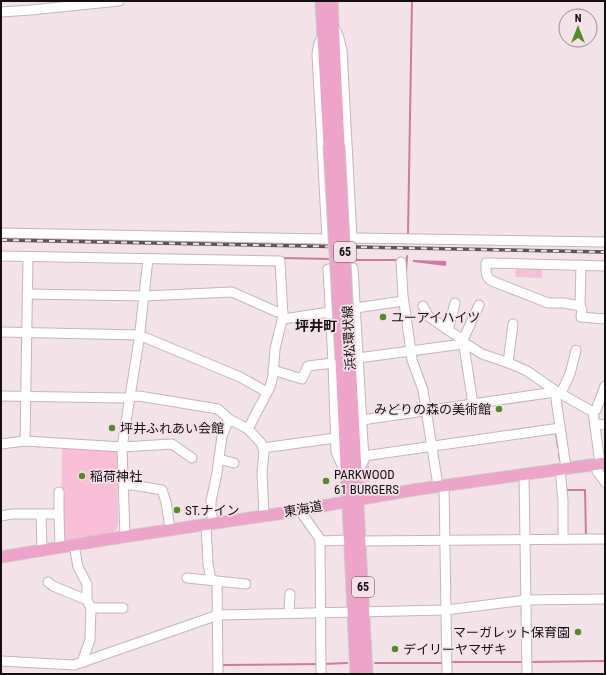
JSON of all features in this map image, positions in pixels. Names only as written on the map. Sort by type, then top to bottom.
[{"type":"main road","name":"浜松環状線","points":[[321,1],[334,145],[346,360],[357,473],[367,674]]},
{"type":"main road","name":"浜松環状線","points":[[332,1],[334,145]]},
{"type":"main road","name":"浜松環状線","points":[[346,360],[345,472],[356,674]]},
{"type":"main road","name":"東海道","points":[[1,556],[210,524],[441,486],[601,463]]},
{"type":"street","points":[[1,12],[119,1]]},
{"type":"street","points":[[333,26],[338,35],[342,50],[352,238]]},
{"type":"street","points":[[324,35],[319,43],[317,54],[327,239]]},
{"type":"street","points":[[1,233],[605,242]]},
{"type":"street","points":[[1,256],[280,261],[283,315],[275,349],[272,381],[248,429]]},
{"type":"street","points":[[25,441],[28,257]]},
{"type":"street","points":[[125,536],[122,447],[139,335],[148,259]]},
{"type":"street","points":[[401,262],[403,301],[411,352],[422,385],[432,447],[441,486],[445,540],[447,674]]},
{"type":"street","points":[[580,306],[564,303],[548,303],[492,281],[487,276],[486,263],[605,266]]},
{"type":"street","points":[[581,265],[581,317],[605,319]]},
{"type":"street","points":[[345,472],[336,452],[335,438],[346,360],[355,309],[353,268],[328,269],[331,312],[346,360],[362,420],[364,460],[357,473]]},
{"type":"street","points":[[27,294],[144,296],[232,292],[283,315],[331,312],[403,301]]},
{"type":"street","points":[[448,330],[455,303]]},
{"type":"street","points":[[473,404],[463,342],[479,305]]},
{"type":"street","points":[[423,306],[428,316],[482,354],[527,371],[558,392],[593,412]]},
{"type":"street","points":[[508,363],[513,324]]},
{"type":"street","points":[[1,332],[139,335],[240,377],[267,392]]},
{"type":"street","points":[[274,370],[302,379],[308,366],[411,352],[463,342]]},
{"type":"street","points":[[563,539],[563,468],[558,392],[570,374],[576,350]]},
{"type":"street","points":[[593,412],[596,410],[605,386]]},
{"type":"street","points":[[362,420],[558,392]]},
{"type":"street","points":[[1,396],[130,398],[139,396],[218,409],[229,419],[248,429],[261,443],[264,456],[262,473],[264,515]]},
{"type":"street","points":[[593,412],[601,463],[597,471],[605,482]]},
{"type":"street","points":[[218,674],[218,615],[214,580],[208,564],[211,504],[222,436],[229,419]]},
{"type":"street","points":[[595,424],[605,425]]},
{"type":"street","points":[[364,456],[560,428]]},
{"type":"street","points":[[263,448],[335,438]]},
{"type":"street","points":[[1,444],[25,441],[122,447],[172,444],[192,458]]},
{"type":"street","points":[[219,459],[234,463]]},
{"type":"street","points":[[524,474],[527,674]]},
{"type":"street","points":[[123,485],[133,485],[162,490],[166,502],[170,529]]},
{"type":"street","points":[[59,492],[60,547]]},
{"type":"street","points":[[302,509],[304,515],[320,539],[321,674]]},
{"type":"street","points":[[1,516],[8,514],[59,514]]},
{"type":"street","points":[[41,514],[42,550]]},
{"type":"street","points":[[361,541],[605,539]]},
{"type":"street","points":[[320,541],[349,540]]},
{"type":"street","points":[[74,544],[78,567],[87,584],[89,604],[90,640],[83,659],[84,662]]},
{"type":"street","points":[[187,578],[246,584]]},
{"type":"street","points":[[48,582],[89,604],[123,608]]},
{"type":"street","points":[[289,613],[290,594]]},
{"type":"street","points":[[1,661],[74,670],[84,662],[218,615],[446,610],[526,600],[605,599]]},
{"type":"shaded area","points":[[413,260],[446,261],[446,266],[413,262]]},
{"type":"shaded area","points":[[516,267],[542,268],[542,278],[515,277]]},
{"type":"shaded area","points":[[64,446],[117,450],[118,526],[112,533],[65,541],[61,537],[62,450]]},
{"type":"shaded area","points":[[369,459],[369,482],[363,483],[362,471]]},
{"type":"waterway","points":[[408,233],[412,1]]},
{"type":"waterway","points":[[406,273],[407,256]]},
{"type":"waterway","points":[[282,258],[332,259]]},
{"type":"waterway","points":[[348,260],[400,260]]},
{"type":"waterway","points":[[419,367],[427,388]]},
{"type":"waterway","points":[[556,433],[558,447]]},
{"type":"waterway","points":[[559,454],[560,460]]},
{"type":"waterway","points":[[565,490],[585,490],[586,537]]},
{"type":"waterway","points":[[530,662],[605,661]]},
{"type":"waterway","points":[[449,662],[523,662]]},
{"type":"waterway","points":[[324,664],[347,663]]},
{"type":"waterway","points":[[375,663],[444,663]]},
{"type":"waterway","points":[[221,665],[318,664]]},
{"type":"railway","points":[[1,240],[605,252]]},
{"type":"place","name":"ユーアイハイツ","points":[[383,317]]},
{"type":"place","name":"みどりの森の美術館","points":[[499,409]]},
{"type":"place","name":"坪井ふれあい会館","points":[[112,428]]},
{"type":"place","name":"稲荷神社","points":[[82,476]]},
{"type":"place","name":"PARKWOOD 61 BURGERS","points":[[326,481]]},
{"type":"place","name":"ST.ナイン","points":[[177,510]]},
{"type":"place","name":"マーガレット保育園","points":[[578,632]]},
{"type":"place","name":"デイリーヤマザキ","points":[[395,649]]},
{"type":"district","name":"坪井町","points":[[316,326]]}]
